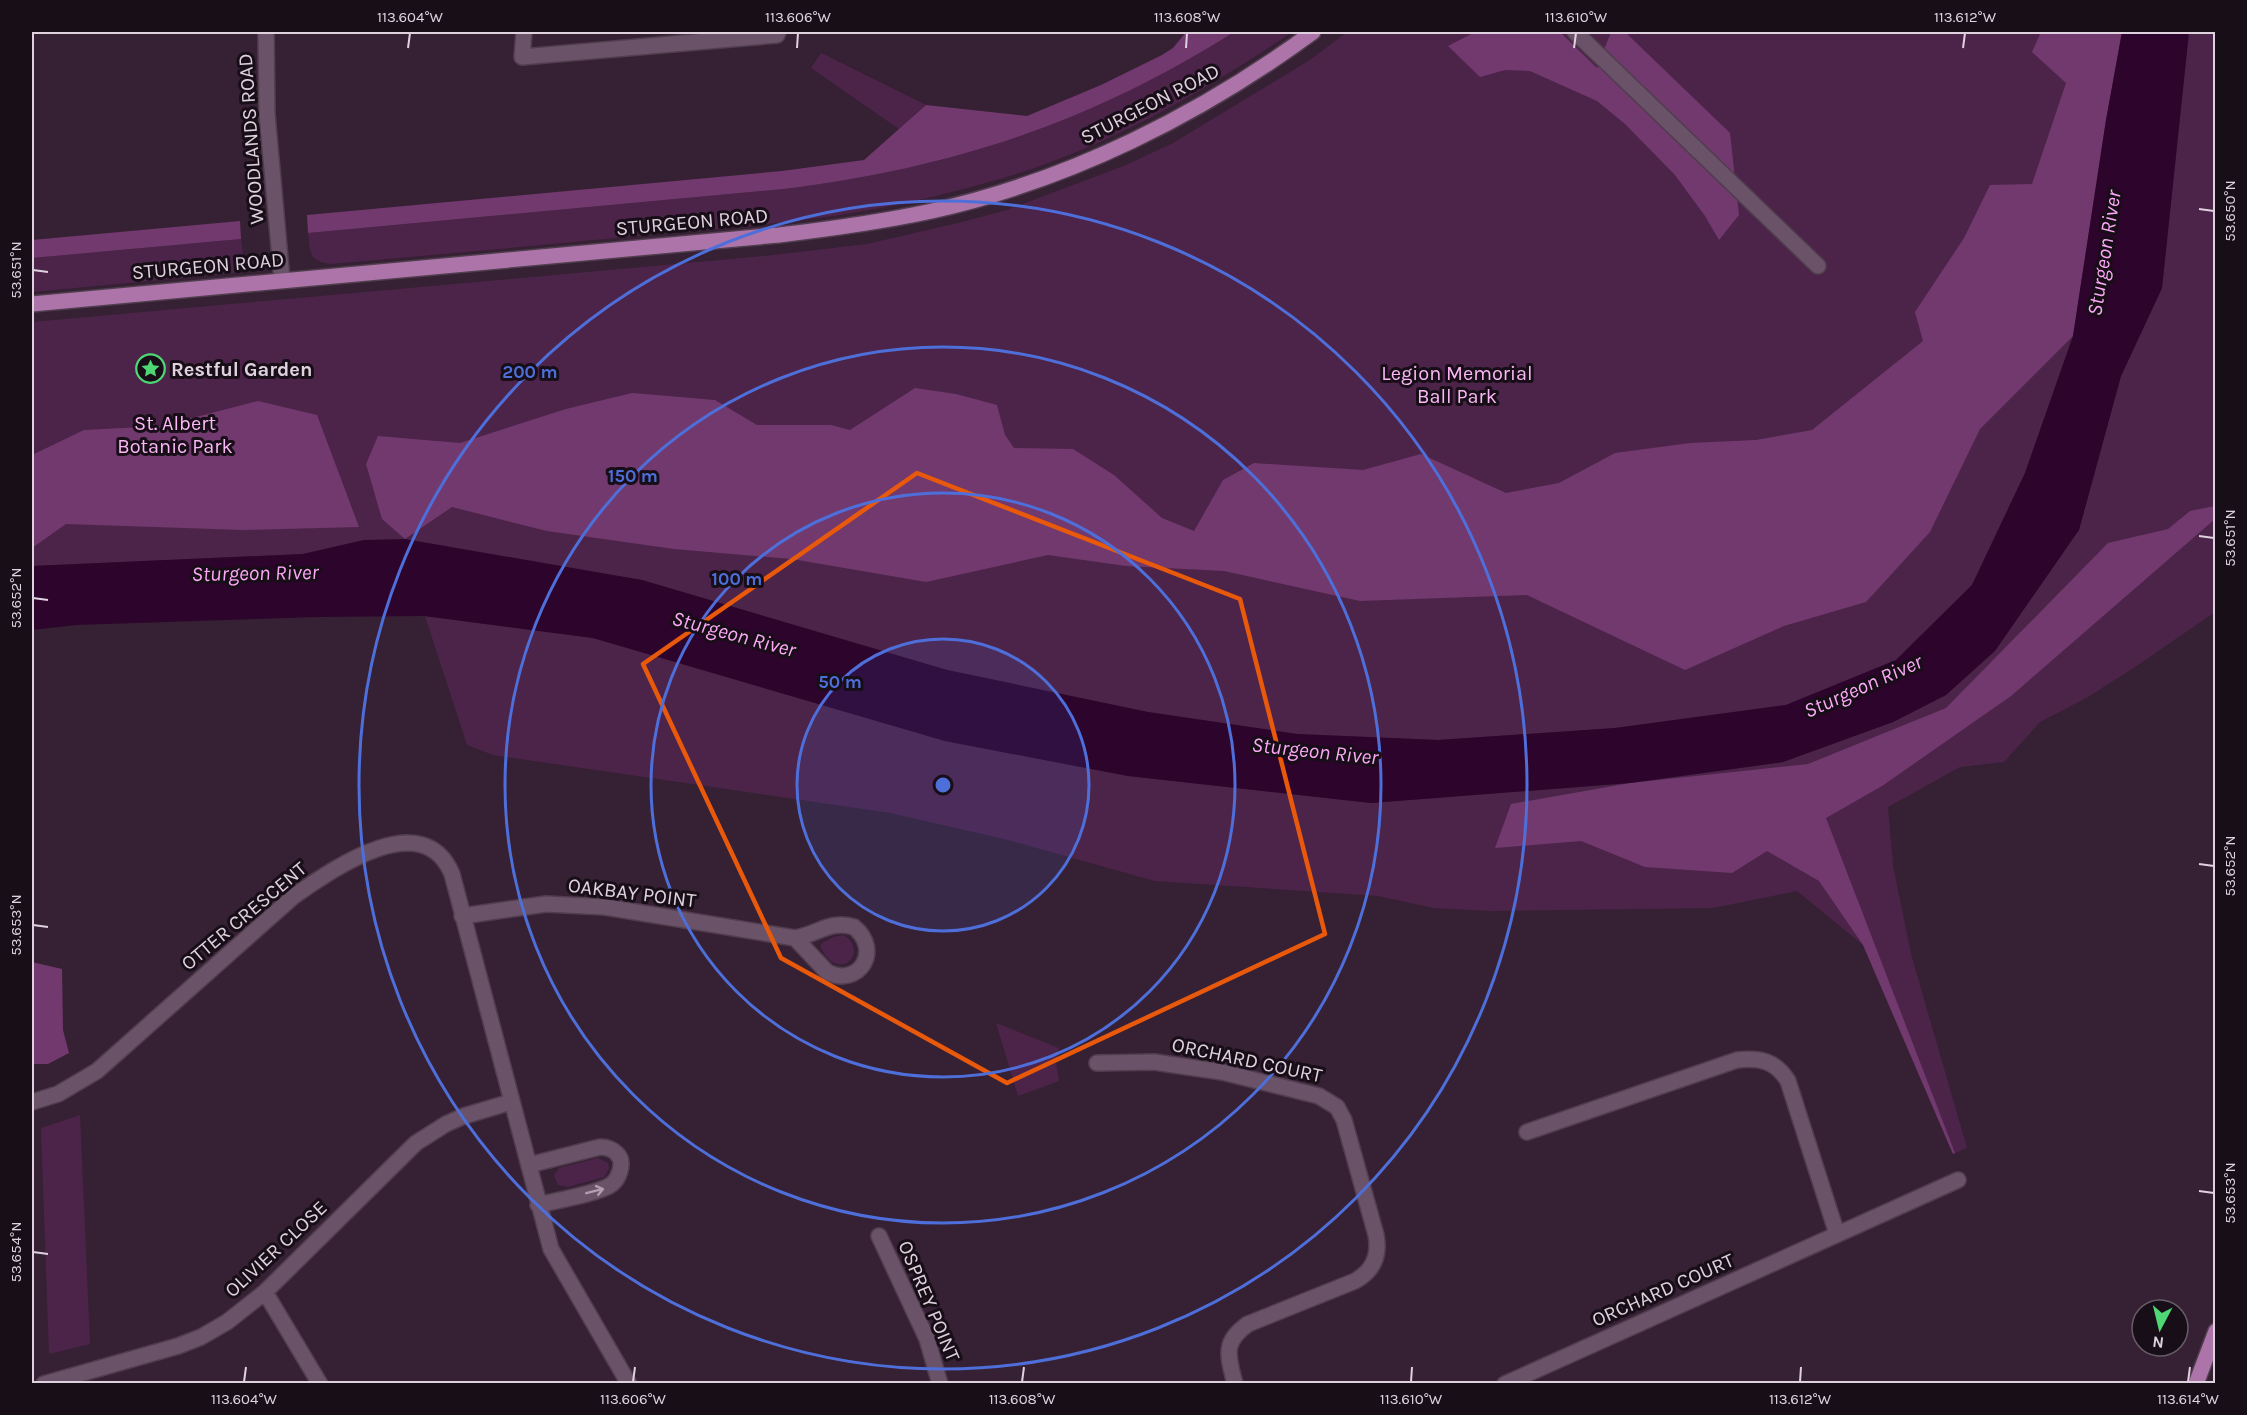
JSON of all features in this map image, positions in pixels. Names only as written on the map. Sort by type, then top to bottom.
[{"type":"main road","name":"STURGEON ROAD","points":[[32,304],[778,235],[868,224],[994,194],[1095,158],[1208,101],[1313,32]]},
{"type":"main road","points":[[2196,1383],[2216,1331]]},
{"type":"street","name":"WOODLANDS ROAD","points":[[266,32],[267,114],[282,280]]},
{"type":"street","points":[[524,32],[522,57],[777,34],[778,32]]},
{"type":"street","points":[[1575,32],[1818,266]]},
{"type":"street","name":"OTTER CRESCENT","points":[[32,1102],[58,1094],[97,1071],[294,896],[333,870],[392,844],[402,842],[420,844],[432,849],[448,865],[551,1249],[629,1383]]},
{"type":"street","name":"OAKBAY POINT","points":[[462,916],[519,907],[575,904],[795,938],[812,935],[836,924],[854,927],[867,942],[866,961],[853,973],[843,976],[833,975],[827,972],[795,938]]},
{"type":"street","points":[[1527,1132],[1737,1060],[1758,1059],[1768,1062],[1777,1066],[1788,1081],[1837,1234]]},
{"type":"street","name":"ORCHARD COURT","points":[[1097,1063],[1154,1062],[1222,1072],[1319,1096],[1337,1107],[1344,1120],[1378,1243],[1375,1262],[1364,1276],[1355,1281],[1248,1324],[1234,1335],[1228,1349],[1235,1383]]},
{"type":"street","name":"OLIVIER CLOSE","points":[[44,1383],[152,1355],[201,1337],[227,1322],[265,1292],[416,1143],[446,1124],[464,1116],[511,1102]]},
{"type":"street","points":[[529,1165],[600,1147],[608,1148],[620,1158],[618,1177],[606,1188],[538,1205]]},
{"type":"street","name":"ORCHARD COURT","points":[[1505,1383],[1958,1180]]},
{"type":"street","name":"OSPREY POINT","points":[[879,1236],[927,1339],[940,1383]]},
{"type":"street","points":[[265,1292],[320,1383]]},
{"type":"highlighted area","points":[[917,473],[1240,599],[1325,934],[1007,1083],[781,958],[643,664]]},
{"type":"green space","points":[[1186,32],[1234,32],[1127,92],[1073,116],[1018,137],[905,168],[784,189],[308,233],[307,215],[782,171],[864,160],[926,105],[1027,116],[1101,85],[1162,55],[1173,48]]},
{"type":"green space","points":[[1234,32],[1292,32],[1226,75],[1121,132],[1048,163],[937,196],[863,211],[782,222],[370,261],[330,264],[317,260],[310,251],[308,233],[784,189],[905,168],[1018,137],[1073,116],[1127,92]]},
{"type":"green space","name":"Legion Memorial Ball Park","points":[[1347,32],[2122,32],[2073,336],[2025,473],[1972,585],[1896,660],[1786,705],[1615,728],[1438,740],[1297,734],[1148,712],[947,670],[642,580],[364,540],[303,554],[32,566],[32,322],[765,256],[867,244],[1007,210],[1126,165],[1173,143],[1310,60]]},
{"type":"green space","points":[[1475,32],[1560,32],[1597,68],[1611,32],[1625,32],[1730,133],[1739,215],[1719,240],[1705,216],[1675,175],[1625,124],[1597,101],[1530,71],[1505,70],[1480,77],[1448,46]]},
{"type":"green space","points":[[2041,32],[2122,32],[2073,336],[1980,429],[1930,532],[1866,602],[1784,626],[1685,670],[1527,595],[1360,601],[1224,571],[1126,566],[1048,555],[926,582],[792,559],[674,549],[547,531],[452,507],[405,539],[382,519],[366,464],[378,436],[460,443],[566,409],[632,393],[715,400],[757,425],[831,425],[850,430],[915,388],[956,394],[997,405],[1005,435],[1014,448],[1073,449],[1114,475],[1162,518],[1194,531],[1223,480],[1254,463],[1363,470],[1421,454],[1506,493],[1559,483],[1615,453],[1690,443],[1756,440],[1812,430],[1923,341],[1915,312],[1964,238],[1990,185],[2032,184],[2066,83],[2032,52]]},
{"type":"green space","points":[[2189,32],[2215,32],[2215,612],[2088,697],[2040,722],[2004,762],[1960,767],[1888,807],[1893,866],[1911,954],[1967,1148],[1953,1154],[1863,945],[1797,891],[1713,908],[1491,911],[1434,908],[1378,896],[1155,881],[1004,839],[890,813],[493,755],[467,745],[425,616],[593,638],[945,741],[1128,776],[1371,803],[1630,783],[1783,762],[1893,722],[1946,695],[2079,530],[2121,376],[2162,288]]},
{"type":"green space","points":[[821,53],[926,105],[899,129],[811,68]]},
{"type":"green space","points":[[240,221],[241,239],[32,258],[32,240]]},
{"type":"green space","points":[[241,239],[245,268],[235,273],[32,292],[32,258]]},
{"type":"green space","name":"St. Albert Botanic Park","points":[[258,401],[317,415],[359,527],[243,530],[66,524],[32,548],[32,455],[84,430],[161,426]]},
{"type":"green space","points":[[2215,506],[2215,519],[2011,696],[1882,786],[1826,818],[1955,1153],[1953,1154],[1863,945],[1819,881],[1767,851],[1732,873],[1645,867],[1581,841],[1495,848],[1511,804],[1630,783],[1808,764],[1946,708],[2108,543],[2168,529],[2190,511]]},
{"type":"green space","points":[[843,935],[853,945],[854,951],[850,961],[840,965],[828,958],[821,944]]},
{"type":"green space","points":[[32,962],[62,969],[63,1030],[69,1053],[48,1064],[32,1064]]},
{"type":"green space","points":[[996,1023],[1059,1048],[1056,1063],[1059,1081],[1018,1096]]},
{"type":"green space","points":[[80,1115],[90,1344],[49,1354],[41,1128]]},
{"type":"green space","points":[[598,1158],[608,1163],[609,1168],[604,1177],[568,1187],[558,1185],[554,1176],[559,1168]]},
{"type":"water","name":"Sturgeon River","points":[[2122,32],[2189,32],[2162,288],[2121,376],[2079,530],[1995,651],[1946,695],[1893,722],[1783,762],[1630,783],[1371,803],[1128,776],[945,741],[593,638],[424,616],[76,625],[32,630],[32,566],[303,554],[364,540],[405,539],[642,580],[947,670],[1148,712],[1297,734],[1438,740],[1615,728],[1786,705],[1896,660],[1972,585],[2025,473],[2073,336]]},
{"type":"place","name":"Restful Garden","points":[[150,369]]}]
